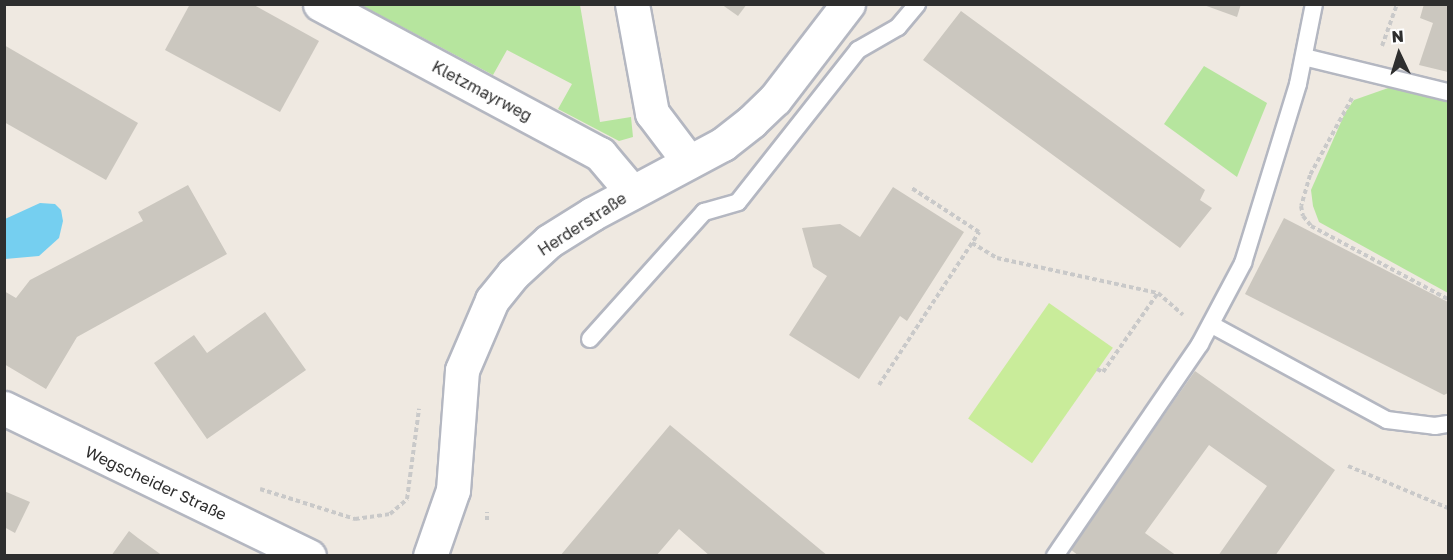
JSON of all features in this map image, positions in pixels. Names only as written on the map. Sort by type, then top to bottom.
[{"type":"street","name":"Kletzmayrweg","points":[[320,4],[600,153],[632,192]]},
{"type":"street","points":[[632,4],[652,113],[689,162]]},
{"type":"street","name":"Herderstraße","points":[[430,555],[453,490],[462,370],[492,300],[513,273],[549,241],[632,192],[723,144],[775,99],[848,4]]},
{"type":"street","name":"Wegscheider Straße","points":[[4,408],[309,555]]},
{"type":"lane","points":[[590,339],[704,212],[738,202],[858,50],[898,27],[917,4]]},
{"type":"lane","points":[[1057,555],[1215,320],[1243,263],[1304,57],[1314,4]]},
{"type":"lane","points":[[1304,57],[1449,92]]},
{"type":"lane","points":[[1215,320],[1387,420],[1435,426],[1449,424]]},
{"type":"path","points":[[1397,4],[1367,86],[1346,102],[1310,175],[1301,206],[1303,216],[1311,226],[1449,299]]},
{"type":"path","points":[[879,385],[979,232],[910,188]]},
{"type":"path","points":[[972,243],[997,258],[1158,293],[1189,320],[1215,320]]},
{"type":"path","points":[[1097,369],[1103,372],[1158,293]]},
{"type":"path","points":[[1348,466],[1449,508]]},
{"type":"path","points":[[316,507],[355,519],[374,519],[401,508],[407,500]]},
{"type":"green space","points":[[361,5],[580,5],[600,122],[631,117],[633,137],[619,141],[558,109],[572,84],[507,50],[493,75]]},
{"type":"green space","points":[[1204,66],[1267,103],[1237,177],[1164,124]]},
{"type":"green space","points":[[1391,87],[1448,101],[1448,293],[1319,222],[1313,206],[1311,190],[1345,113],[1354,100]]},
{"type":"green space","points":[[1049,303],[1113,348],[1032,463],[968,419]]},
{"type":"water","points":[[40,203],[55,204],[61,210],[63,221],[59,238],[39,256],[5,259],[5,219]]},
{"type":"building","points":[[190,4],[252,4],[319,41],[280,112],[165,50]]},
{"type":"building","points":[[721,4],[747,4],[738,16]]},
{"type":"building","points":[[1201,4],[1241,4],[1237,17]]},
{"type":"building","points":[[1424,4],[1448,4],[1448,72],[1419,65],[1433,23],[1420,18]]},
{"type":"building","points":[[961,11],[1205,190],[1200,200],[1212,208],[1180,248],[923,60]]},
{"type":"building","points":[[4,45],[138,123],[106,180],[4,122]]},
{"type":"building","points":[[188,185],[227,254],[77,337],[46,389],[4,364],[4,291],[16,298],[30,280],[143,221],[138,212]]},
{"type":"building","points":[[893,187],[964,232],[907,321],[900,316],[859,379],[789,335],[827,276],[813,267],[802,228],[840,224],[860,237]]},
{"type":"building","points":[[1284,218],[1448,302],[1448,393],[1444,395],[1245,294]]},
{"type":"building","points":[[265,312],[306,370],[207,439],[154,363],[194,335],[207,353]]},
{"type":"building","points":[[1195,371],[1335,470],[1275,556],[1218,556],[1267,486],[1209,445],[1145,533],[1177,556],[1079,556],[1070,549]]},
{"type":"building","points":[[670,425],[828,556],[710,556],[679,529],[656,556],[560,556]]},
{"type":"building","points":[[4,491],[30,502],[15,533],[4,527]]},
{"type":"building","points":[[129,531],[138,538],[163,556],[111,556]]}]
